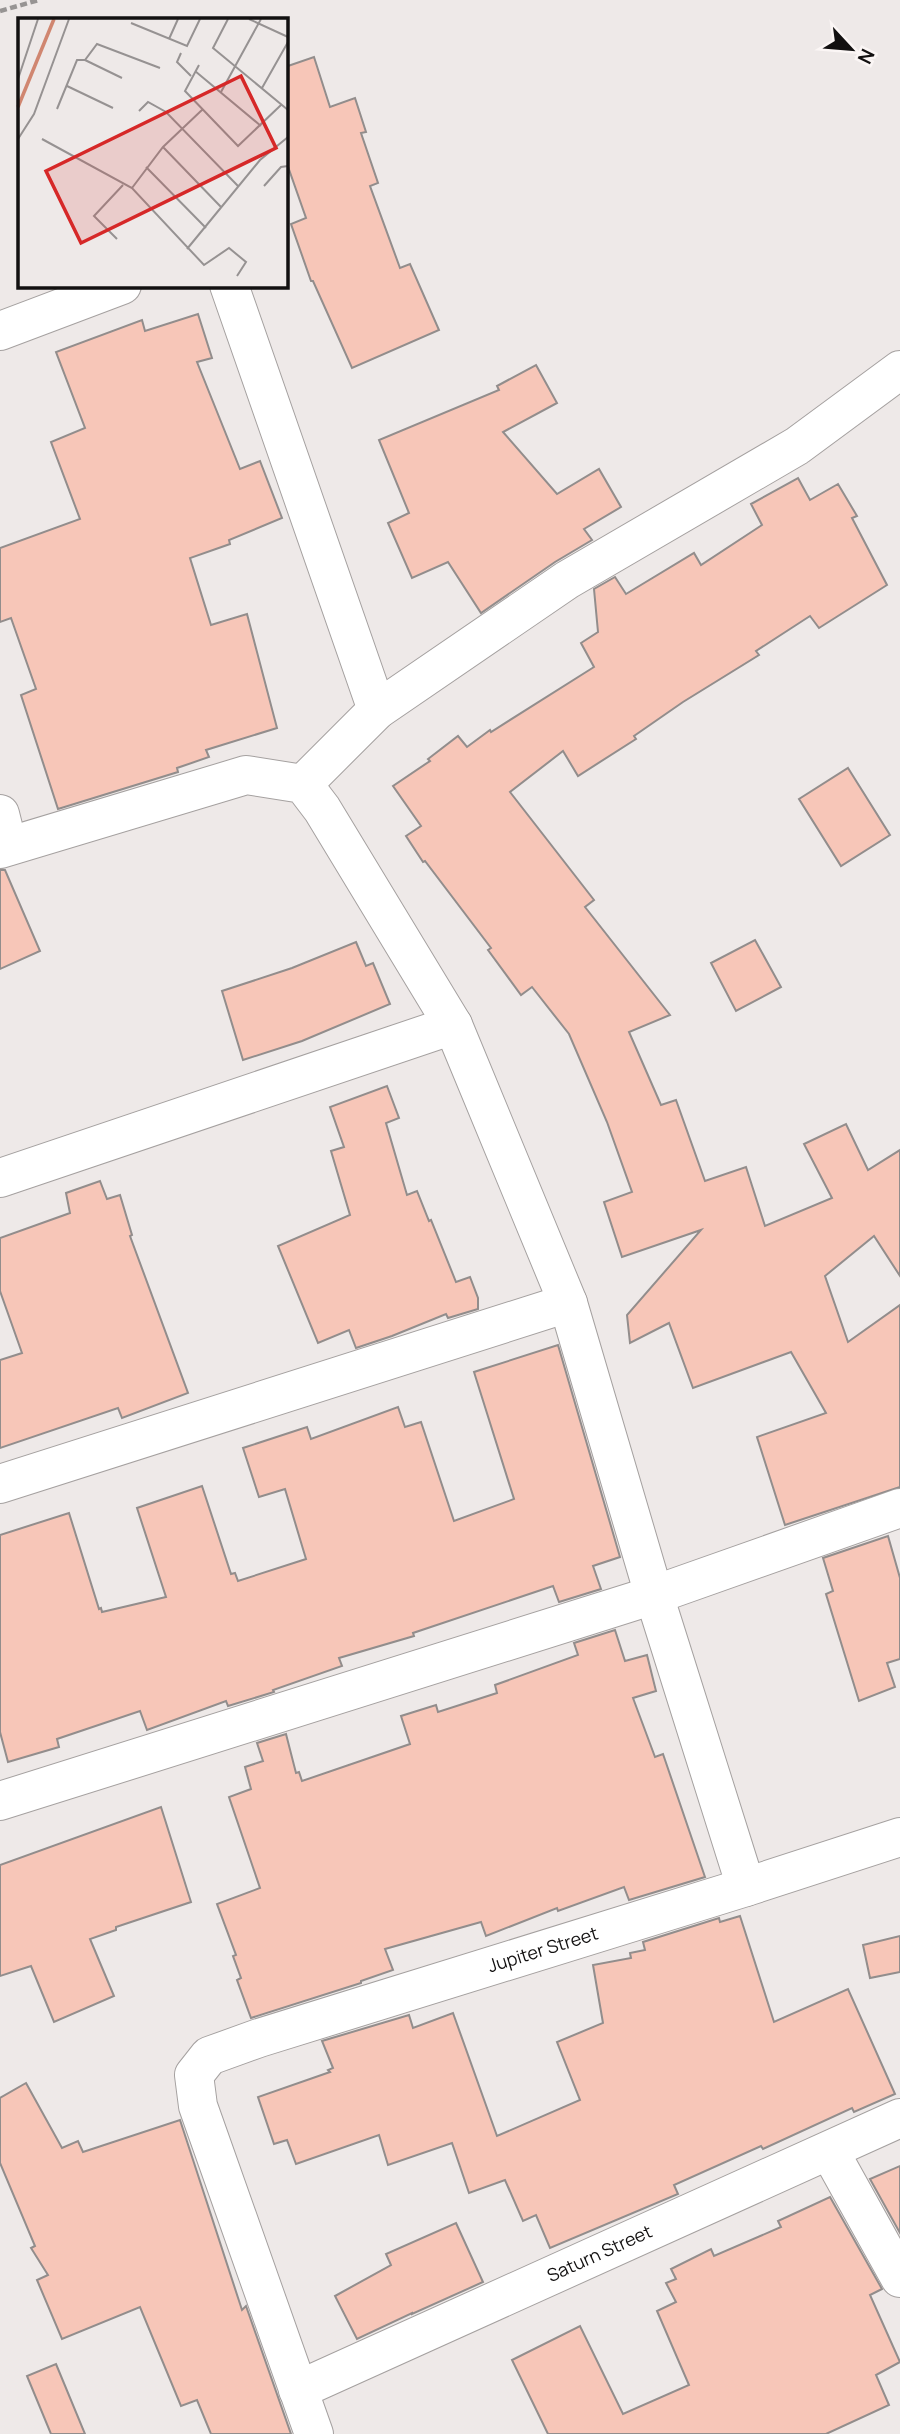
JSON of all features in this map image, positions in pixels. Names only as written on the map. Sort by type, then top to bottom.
[{"type":"street","points":[[0,331],[116,287]]},
{"type":"street","points":[[230,287],[377,710]]},
{"type":"street","points":[[303,784],[377,710],[567,579],[797,446],[900,370]]},
{"type":"street","points":[[3,836],[246,775],[303,784],[322,809],[453,1025],[568,1303],[654,1595],[746,1887]]},
{"type":"street","points":[[0,1178],[453,1025]]},
{"type":"street","points":[[0,1484],[568,1303]]},
{"type":"street","points":[[0,1801],[654,1595],[900,1508]]},
{"type":"street","name":"Jupiter Street","points":[[299,2390],[198,2106],[194,2076],[209,2056],[900,1837]]},
{"type":"street","name":"Saturn Street","points":[[299,2390],[830,2152],[900,2118]]},
{"type":"street","points":[[830,2152],[900,2278]]},
{"type":"street","points":[[299,2390],[314,2434]]},
{"type":"path","points":[[0,11],[39,0]]},
{"type":"building","points":[[314,57],[330,107],[355,98],[366,132],[361,133],[378,183],[370,186],[400,268],[410,264],[439,330],[352,368],[311,281],[291,224],[306,218],[287,164],[287,66]]},
{"type":"building","points":[[198,314],[212,358],[197,362],[240,469],[260,461],[282,518],[229,540],[230,544],[190,558],[211,625],[247,614],[277,728],[206,750],[209,757],[177,768],[178,772],[58,809],[21,695],[36,689],[11,618],[0,622],[0,548],[80,519],[51,442],[85,428],[56,352],[142,320],[145,331]]},
{"type":"building","points":[[536,365],[557,403],[503,432],[557,494],[599,469],[621,507],[584,529],[592,540],[481,613],[448,562],[412,578],[388,523],[409,513],[379,440],[499,390],[497,386]]},
{"type":"building","points":[[798,478],[810,500],[838,484],[857,516],[852,518],[887,585],[819,628],[810,616],[756,651],[759,655],[683,702],[634,736],[636,739],[578,776],[563,751],[510,792],[594,900],[585,907],[670,1015],[629,1032],[661,1105],[676,1100],[705,1181],[746,1167],[765,1226],[832,1198],[804,1144],[846,1124],[868,1170],[900,1150],[900,1276],[874,1236],[825,1276],[848,1342],[900,1305],[900,1487],[785,1525],[757,1437],[826,1413],[791,1352],[693,1388],[669,1323],[630,1343],[627,1315],[701,1230],[622,1257],[604,1202],[632,1192],[607,1122],[569,1034],[532,987],[521,995],[488,950],[491,948],[425,861],[423,862],[406,836],[421,826],[393,786],[430,761],[428,759],[458,736],[467,747],[490,730],[491,732],[594,667],[581,643],[598,632],[594,589],[615,577],[626,594],[694,553],[701,565],[762,525],[751,504]]},
{"type":"building","points":[[848,768],[890,835],[841,866],[799,799]]},
{"type":"building","points":[[0,870],[5,870],[40,951],[0,969]]},
{"type":"building","points":[[755,940],[781,987],[736,1011],[711,963]]},
{"type":"building","points":[[356,942],[366,966],[373,963],[390,1004],[302,1041],[243,1060],[222,991],[292,968]]},
{"type":"building","points":[[387,1086],[399,1118],[386,1123],[407,1195],[417,1191],[456,1282],[470,1277],[478,1298],[478,1309],[448,1318],[446,1314],[356,1348],[349,1330],[318,1343],[278,1246],[350,1215],[331,1151],[344,1147],[330,1107]]},
{"type":"building","points":[[100,1181],[107,1199],[120,1195],[132,1235],[130,1236],[188,1393],[122,1418],[118,1408],[0,1448],[0,1360],[22,1353],[0,1291],[0,1238],[70,1213],[66,1193]]},
{"type":"building","points":[[558,1345],[620,1557],[593,1566],[601,1589],[559,1602],[553,1586],[413,1633],[414,1636],[339,1658],[342,1666],[273,1690],[274,1692],[228,1706],[226,1701],[147,1730],[140,1711],[57,1739],[59,1747],[8,1762],[0,1732],[0,1535],[69,1513],[102,1612],[166,1597],[137,1508],[202,1486],[231,1574],[235,1573],[238,1581],[306,1559],[285,1489],[259,1497],[243,1448],[307,1427],[311,1439],[398,1407],[405,1427],[421,1422],[454,1521],[514,1499],[474,1372]]},
{"type":"building","points":[[888,1536],[900,1578],[900,1659],[887,1663],[895,1687],[859,1701],[826,1594],[833,1591],[823,1558]]},
{"type":"building","points":[[615,1630],[625,1661],[647,1655],[656,1691],[633,1698],[655,1757],[663,1754],[705,1877],[629,1900],[624,1887],[558,1911],[557,1908],[486,1936],[481,1922],[385,1949],[393,1970],[251,2018],[237,1980],[241,1978],[233,1956],[236,1955],[217,1904],[260,1888],[229,1797],[251,1789],[245,1767],[263,1761],[257,1743],[286,1734],[296,1773],[299,1772],[302,1781],[410,1744],[401,1716],[436,1705],[438,1712],[497,1693],[495,1685],[578,1655],[574,1643]]},
{"type":"building","points":[[161,1807],[191,1902],[116,1927],[116,1930],[90,1939],[114,1996],[54,2022],[31,1966],[0,1976],[0,1865]]},
{"type":"building","points":[[740,1916],[774,2022],[848,1989],[895,2094],[854,2112],[852,2108],[763,2149],[761,2146],[674,2185],[678,2194],[550,2248],[536,2215],[523,2221],[505,2180],[469,2193],[452,2143],[388,2165],[379,2135],[296,2164],[287,2140],[274,2144],[258,2097],[330,2072],[328,2070],[333,2068],[322,2041],[409,2015],[413,2028],[453,2013],[497,2136],[580,2100],[557,2042],[603,2023],[593,1965],[631,1958],[630,1953],[645,1950],[643,1942],[719,1918],[720,1922]]},
{"type":"building","points":[[900,1936],[900,1972],[870,1978],[863,1945]]},
{"type":"building","points":[[26,2083],[62,2148],[78,2141],[83,2152],[180,2120],[242,2310],[246,2306],[291,2434],[211,2434],[197,2400],[181,2406],[140,2307],[62,2339],[37,2280],[48,2275],[31,2248],[35,2246],[0,2163],[0,2098]]},
{"type":"building","points":[[900,2166],[900,2233],[870,2179]]},
{"type":"building","points":[[830,2197],[882,2289],[870,2295],[900,2362],[876,2375],[889,2405],[826,2434],[548,2434],[512,2360],[580,2326],[623,2414],[689,2385],[657,2311],[676,2302],[666,2283],[676,2279],[671,2269],[711,2249],[714,2256],[781,2227],[778,2221]]},
{"type":"building","points":[[456,2223],[483,2282],[357,2339],[335,2296],[391,2265],[386,2254]]},
{"type":"building","points":[[56,2364],[85,2434],[51,2434],[27,2376]]}]
